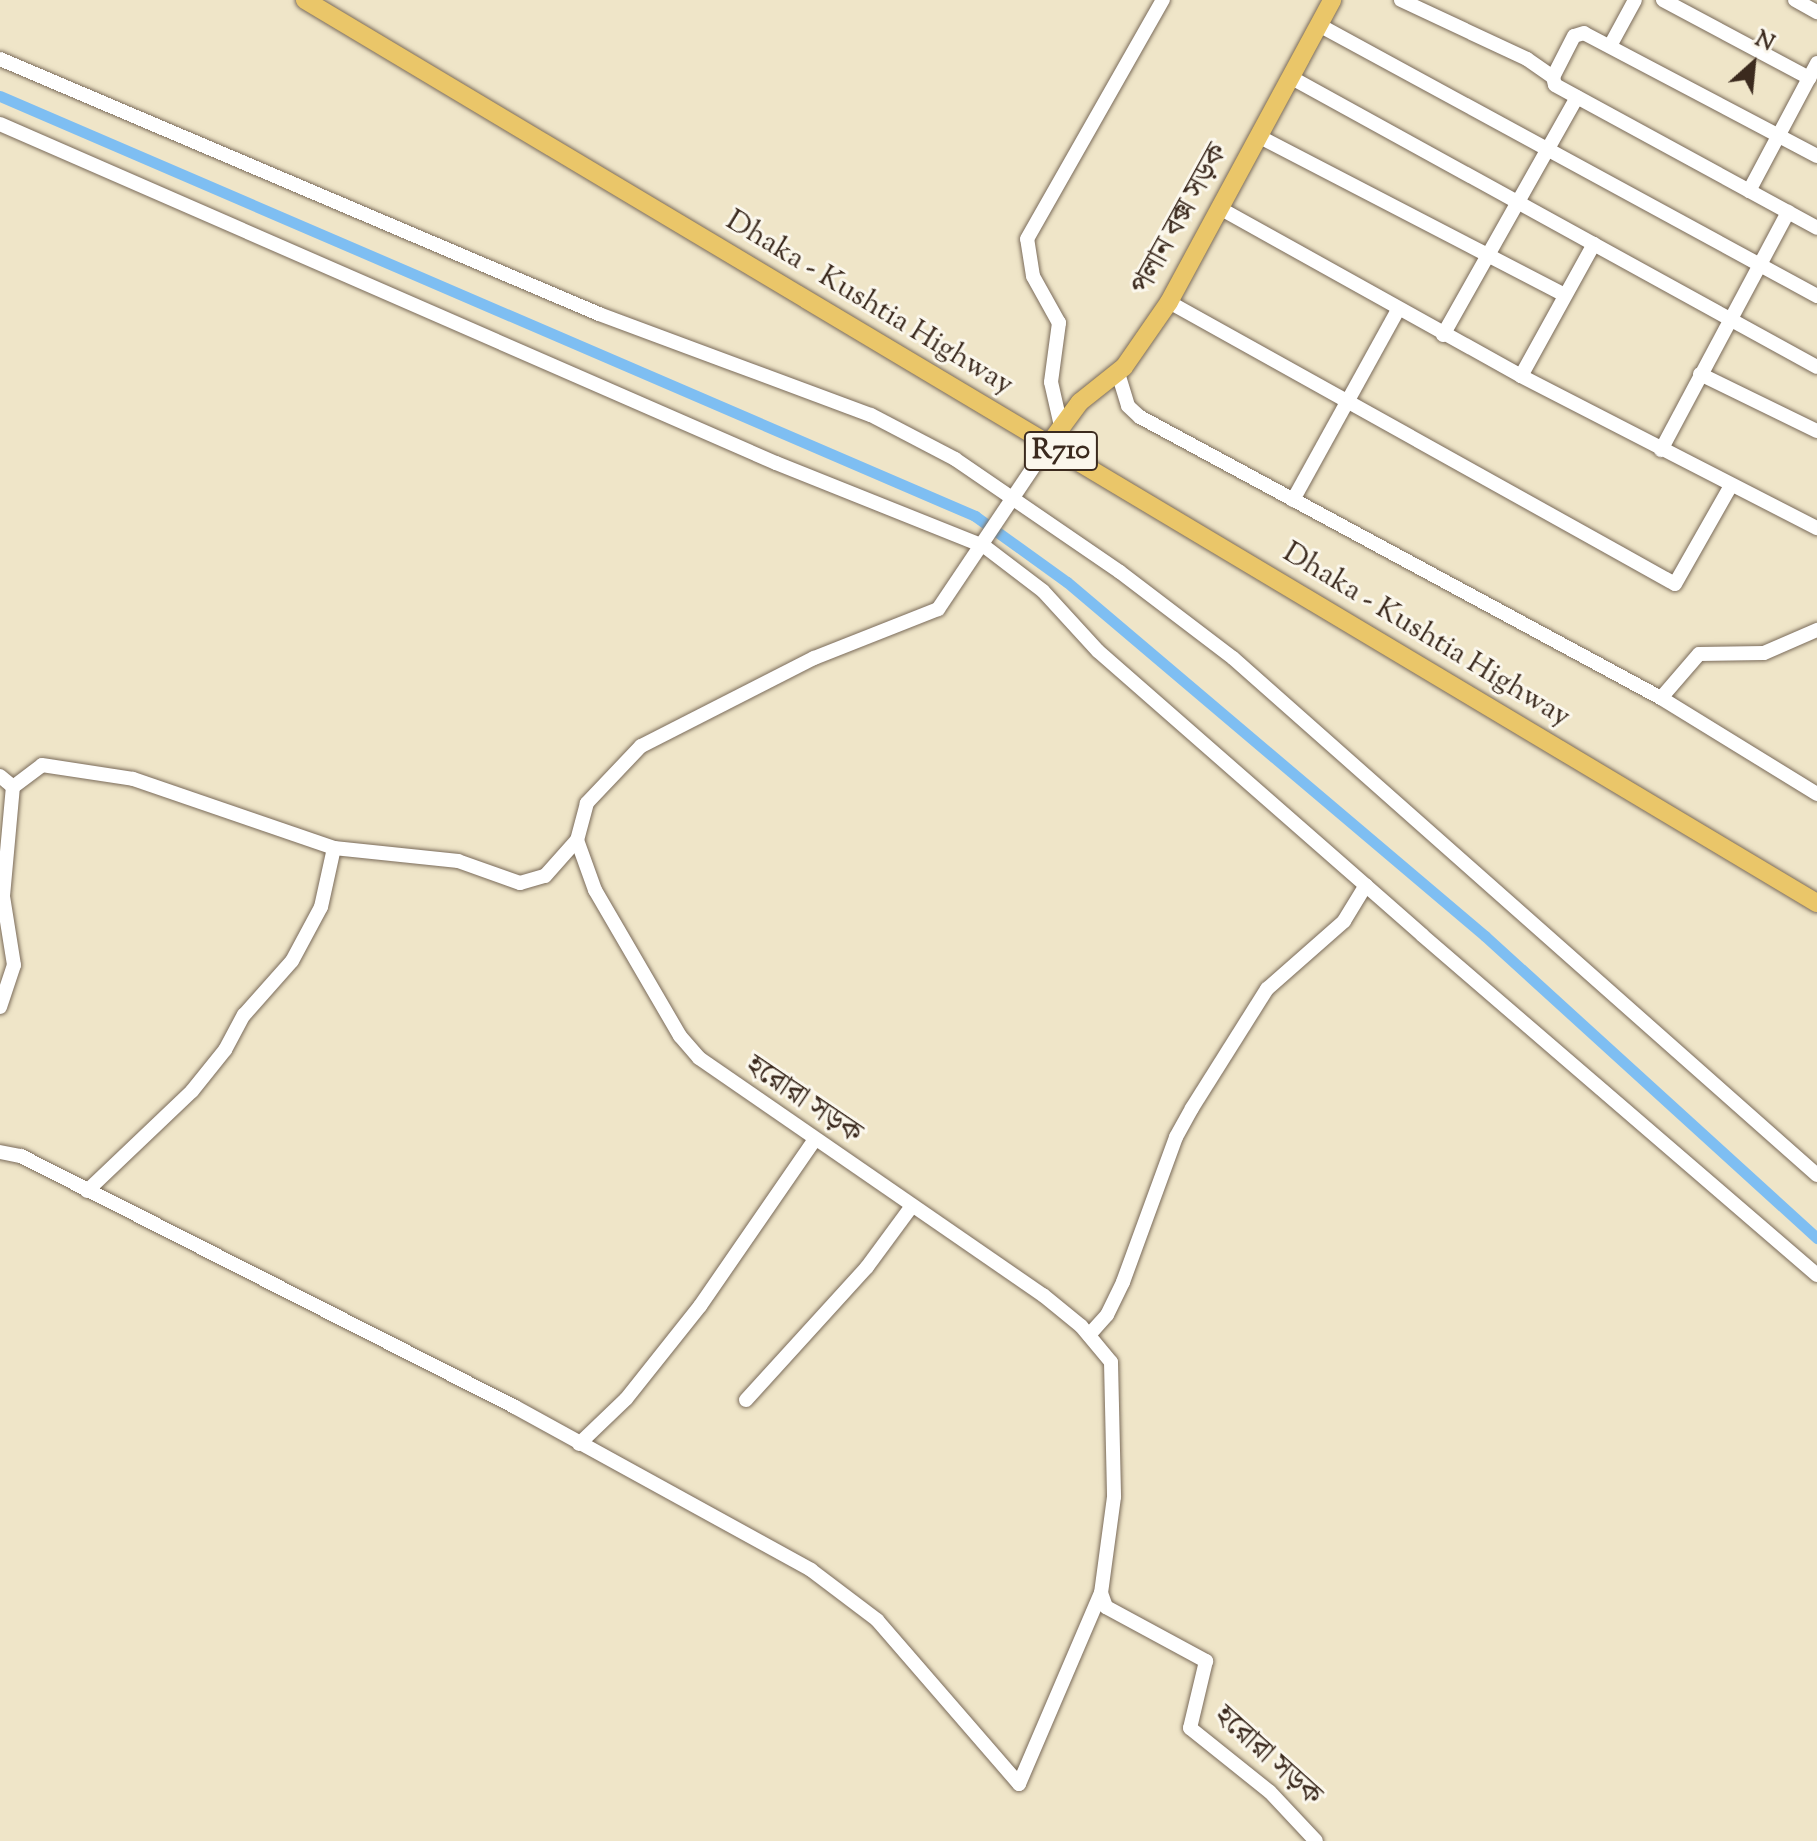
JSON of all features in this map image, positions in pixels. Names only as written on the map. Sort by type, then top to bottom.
[{"type":"main road","name":"Dhaka - Kushtia Highway","points":[[305,0],[1817,903]]},
{"type":"main road","name":"পলান বক্স সড়ক","points":[[1049,444],[1080,402],[1118,373],[1169,302],[1223,210],[1332,0]]},
{"type":"street","points":[[1061,426],[1051,382],[1059,323],[1033,276],[1027,239],[1163,0]]},
{"type":"street","points":[[1401,0],[1527,59],[1553,77],[1555,85],[1817,228]]},
{"type":"street","points":[[1610,46],[1635,0]]},
{"type":"street","points":[[1663,0],[1809,78]]},
{"type":"street","points":[[1795,0],[1817,12]]},
{"type":"street","points":[[1319,25],[1546,145],[1817,296]]},
{"type":"street","points":[[1553,77],[1578,32],[1817,156]]},
{"type":"street","points":[[0,59],[599,314],[871,415],[1017,498],[1233,658],[1817,1175]]},
{"type":"street","points":[[1749,191],[1817,63]]},
{"type":"street","points":[[1292,78],[1817,367]]},
{"type":"street","points":[[1443,335],[1546,145],[1577,97]]},
{"type":"street","points":[[0,124],[776,463],[985,544],[1043,591],[1098,651],[1817,1275]]},
{"type":"street","points":[[1260,137],[1563,294]]},
{"type":"street","points":[[1223,210],[1443,335],[1730,487],[1817,528]]},
{"type":"street","points":[[1661,450],[1788,212]]},
{"type":"street","points":[[1521,376],[1563,294],[1594,244]]},
{"type":"street","points":[[1169,302],[1675,584],[1730,487]]},
{"type":"street","points":[[1293,500],[1398,310]]},
{"type":"street","points":[[1118,373],[1133,413],[1661,698],[1817,794]]},
{"type":"street","points":[[1700,374],[1817,431]]},
{"type":"street","points":[[0,1007],[14,965],[3,896],[13,787],[42,765],[133,779],[334,848],[446,859],[530,884],[545,876],[577,840],[587,803],[641,746],[814,658],[938,609],[1009,511],[1049,444]]},
{"type":"street","points":[[1661,698],[1699,654],[1764,653],[1817,630]]},
{"type":"street","points":[[0,776],[13,787]]},
{"type":"street","name":"হরোরা সড়ক","points":[[577,840],[595,890],[680,1036],[725,1080],[994,1259],[1089,1335],[1115,1375],[1110,1417],[1114,1497],[1101,1593],[1106,1607],[1119,1618],[1206,1661],[1205,1684],[1190,1728],[1270,1792],[1316,1841]]},
{"type":"street","points":[[87,1191],[192,1091],[225,1050],[244,1015],[292,961],[321,907],[334,848]]},
{"type":"street","points":[[1089,1335],[1107,1315],[1123,1282],[1176,1137],[1192,1108],[1267,989],[1344,921],[1366,885]]},
{"type":"street","points":[[579,1444],[626,1399],[700,1306],[814,1141]]},
{"type":"street","points":[[0,1152],[21,1156],[579,1444],[850,1597],[877,1620],[1019,1784],[1101,1593]]},
{"type":"street","points":[[746,1400],[867,1267],[912,1206]]},
{"type":"waterway","points":[[0,96],[975,516],[1067,582],[1485,936],[1817,1238]]}]
